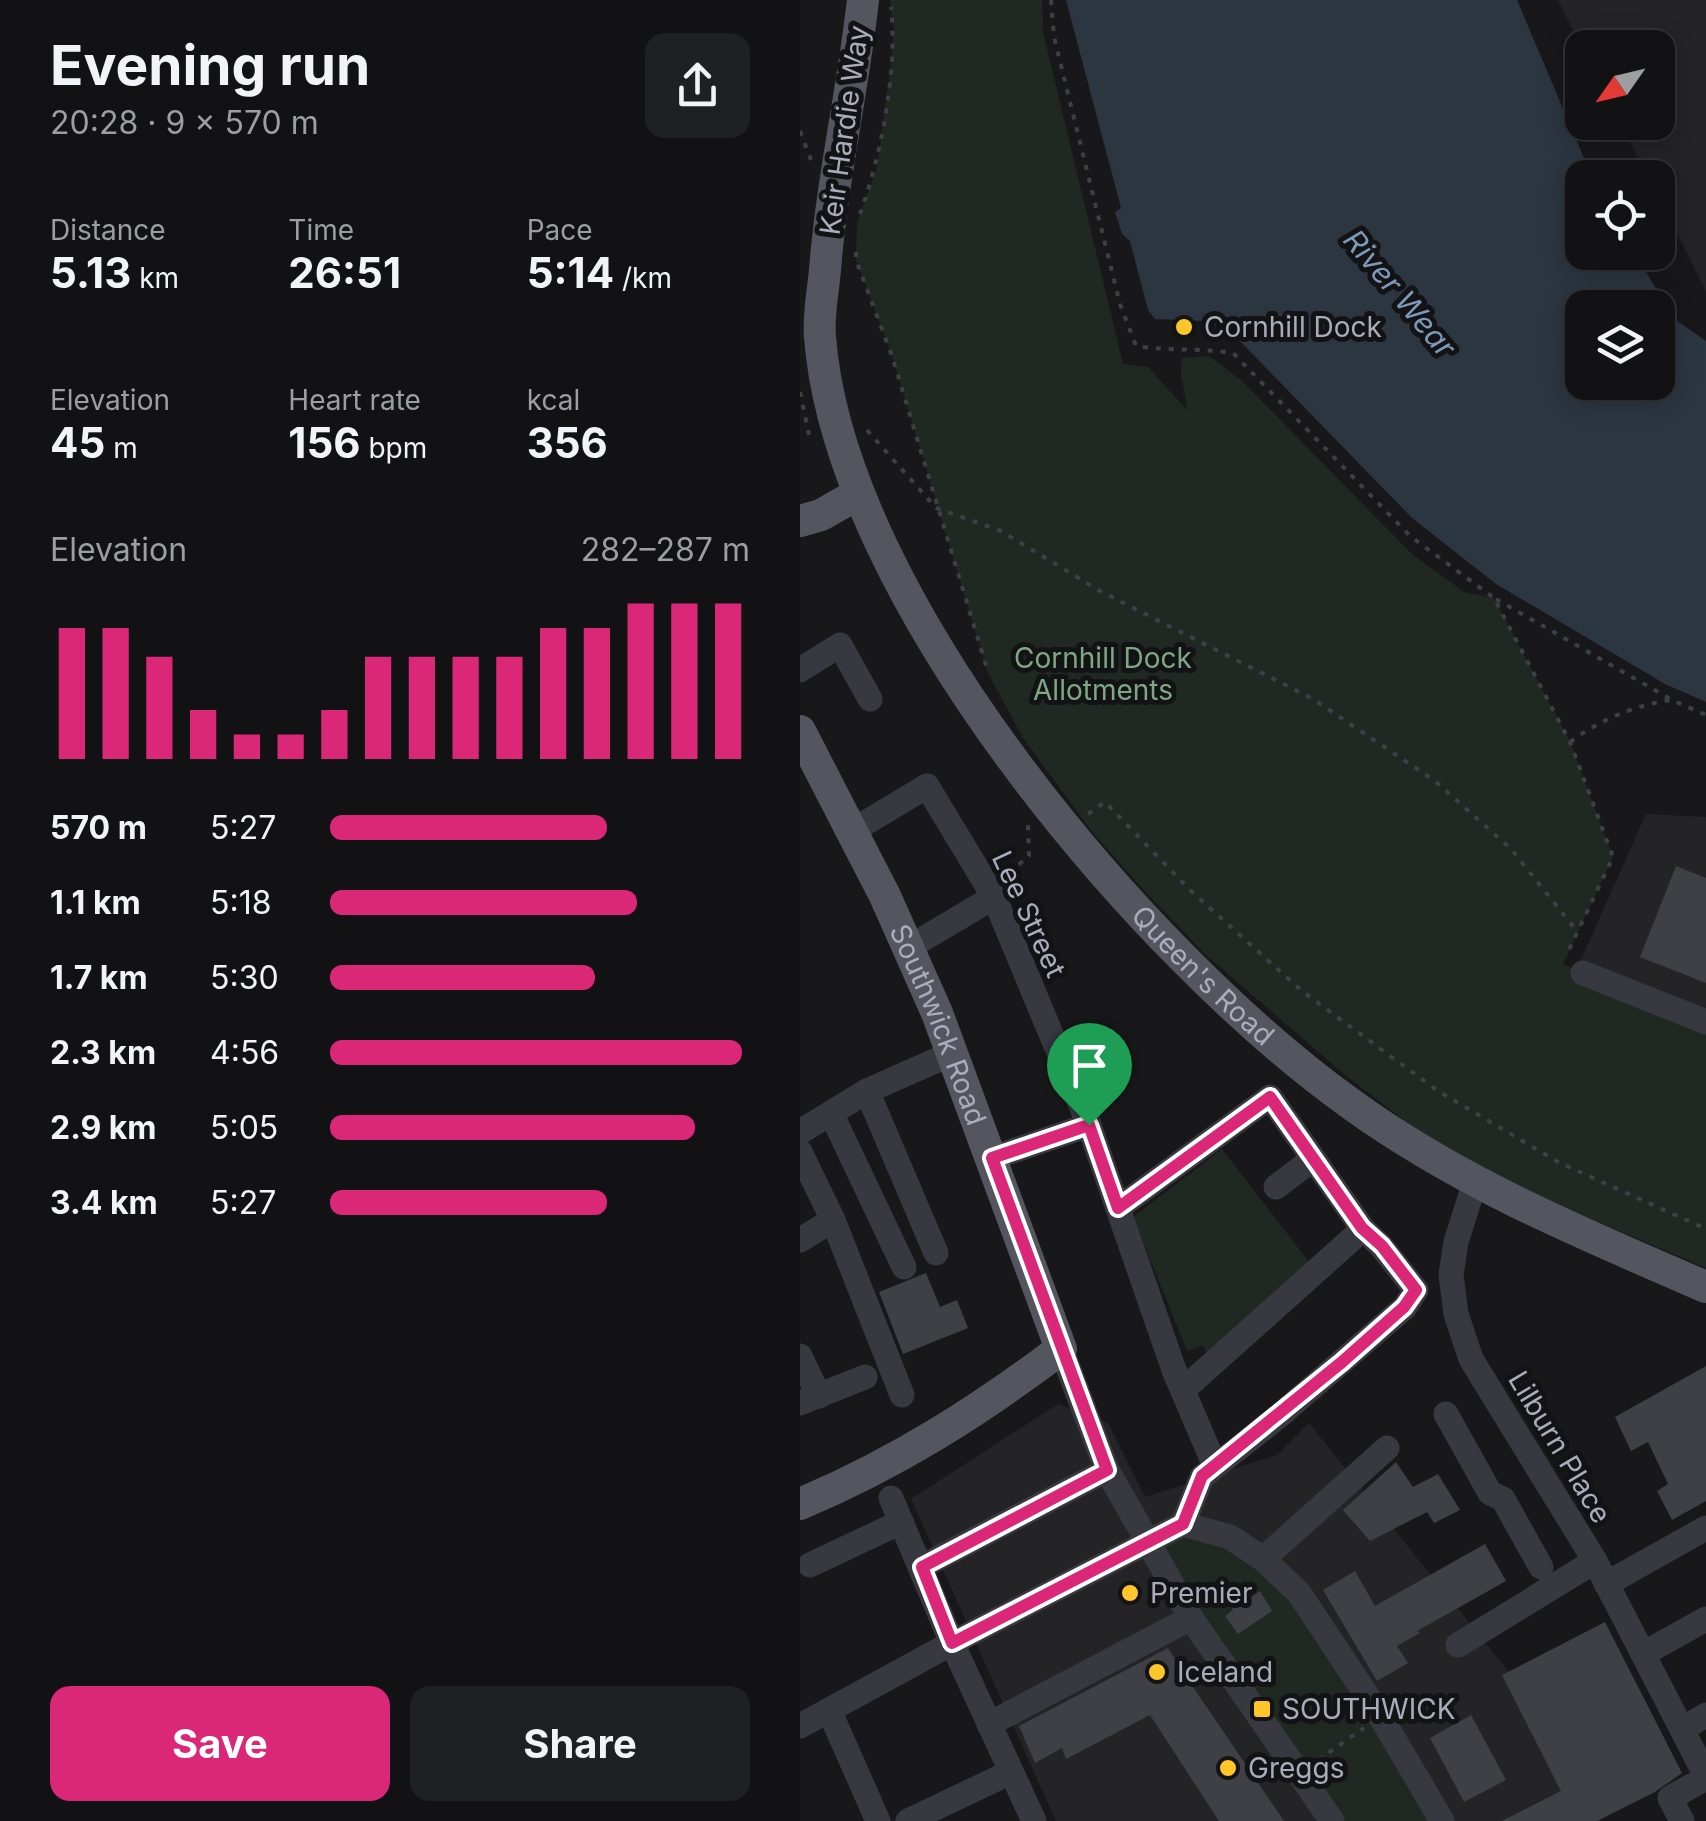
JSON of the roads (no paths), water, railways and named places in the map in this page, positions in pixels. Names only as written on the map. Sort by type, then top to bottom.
[{"type":"main road","name":"Keir Hardie Way","points":[[858,494],[826,386],[819,334],[828,229],[863,0]]},
{"type":"main road","points":[[807,524],[858,494]]},
{"type":"main road","name":"Queen's Road","points":[[858,494],[949,666],[1044,800],[1104,873],[1210,984],[1276,1046],[1352,1105],[1474,1182],[1569,1228],[1706,1286]]},
{"type":"main road","name":"Southwick Road","points":[[800,731],[908,948],[952,1053],[1061,1349]]},
{"type":"main road","points":[[800,1504],[936,1437],[1061,1349]]},
{"type":"street","points":[[800,670],[840,646],[870,699]]},
{"type":"street","name":"Lee Street","points":[[852,831],[927,786],[992,894],[1089,1125],[1183,1390],[1216,1466]]},
{"type":"street","points":[[908,948],[992,894]]},
{"type":"street","points":[[1584,973],[1706,1022]]},
{"type":"street","points":[[800,1132],[868,1091],[952,1053]]},
{"type":"street","points":[[868,1091],[936,1253]]},
{"type":"street","points":[[800,1726],[1183,1524],[1202,1476],[1280,1416],[1391,1319],[1416,1290],[1382,1246],[1362,1228],[1270,1097],[1118,1208]]},
{"type":"street","points":[[831,1113],[904,1267]]},
{"type":"street","points":[[992,1158],[1089,1125]]},
{"type":"street","points":[[800,1152],[833,1220],[902,1395]]},
{"type":"street","points":[[1276,1187],[1314,1159]]},
{"type":"street","name":"Lilburn Place","points":[[1474,1182],[1456,1242],[1451,1275],[1456,1314],[1472,1359],[1600,1573],[1706,1777]]},
{"type":"street","points":[[800,1240],[833,1220]]},
{"type":"street","points":[[1183,1390],[1362,1228]]},
{"type":"street","name":"Southwick Road","points":[[1061,1349],[1107,1470],[1148,1543],[1191,1618],[1328,1820]]},
{"type":"street","points":[[800,1356],[810,1400],[865,1377]]},
{"type":"street","points":[[1446,1414],[1490,1494],[1503,1499],[1541,1567]]},
{"type":"street","points":[[1263,1559],[1387,1448]]},
{"type":"street","points":[[922,1567],[1107,1470]]},
{"type":"street","points":[[1503,1499],[1541,1477]]},
{"type":"street","points":[[810,1565],[896,1510],[1034,1821]]},
{"type":"street","points":[[1183,1524],[1230,1537],[1263,1559],[1298,1593],[1380,1717],[1442,1821]]},
{"type":"street","points":[[1458,1645],[1600,1573],[1706,1528]]},
{"type":"street","points":[[989,1724],[1191,1618]]},
{"type":"street","points":[[1642,1654],[1706,1619]]},
{"type":"street","points":[[828,1710],[878,1821]]},
{"type":"street","points":[[1682,1729],[1706,1715]]},
{"type":"street","points":[[908,1821],[1011,1772]]},
{"type":"street","points":[[1682,1821],[1670,1798],[1706,1777]]},
{"type":"water","name":"River Wear","points":[[1066,0],[1517,0],[1565,113],[1565,140],[1576,140],[1585,160],[1565,160],[1565,270],[1645,270],[1657,290],[1565,290],[1565,400],[1675,400],[1675,319],[1706,341],[1706,702],[1665,684],[1496,584],[1412,518],[1233,334],[1223,335],[1210,318],[1155,319],[1148,310],[1130,241],[1122,234],[1115,212],[1121,208]]},
{"type":"place","name":"Cornhill Dock","points":[[1184,327]]},
{"type":"place","name":"Premier","points":[[1130,1593]]},
{"type":"place","name":"Iceland","points":[[1157,1672]]},
{"type":"place","name":"SOUTHWICK","points":[[1262,1709]]},
{"type":"place","name":"Greggs","points":[[1228,1768]]},
{"type":"park label","name":"Cornhill Dock Allotments","points":[[1103,674]]}]
